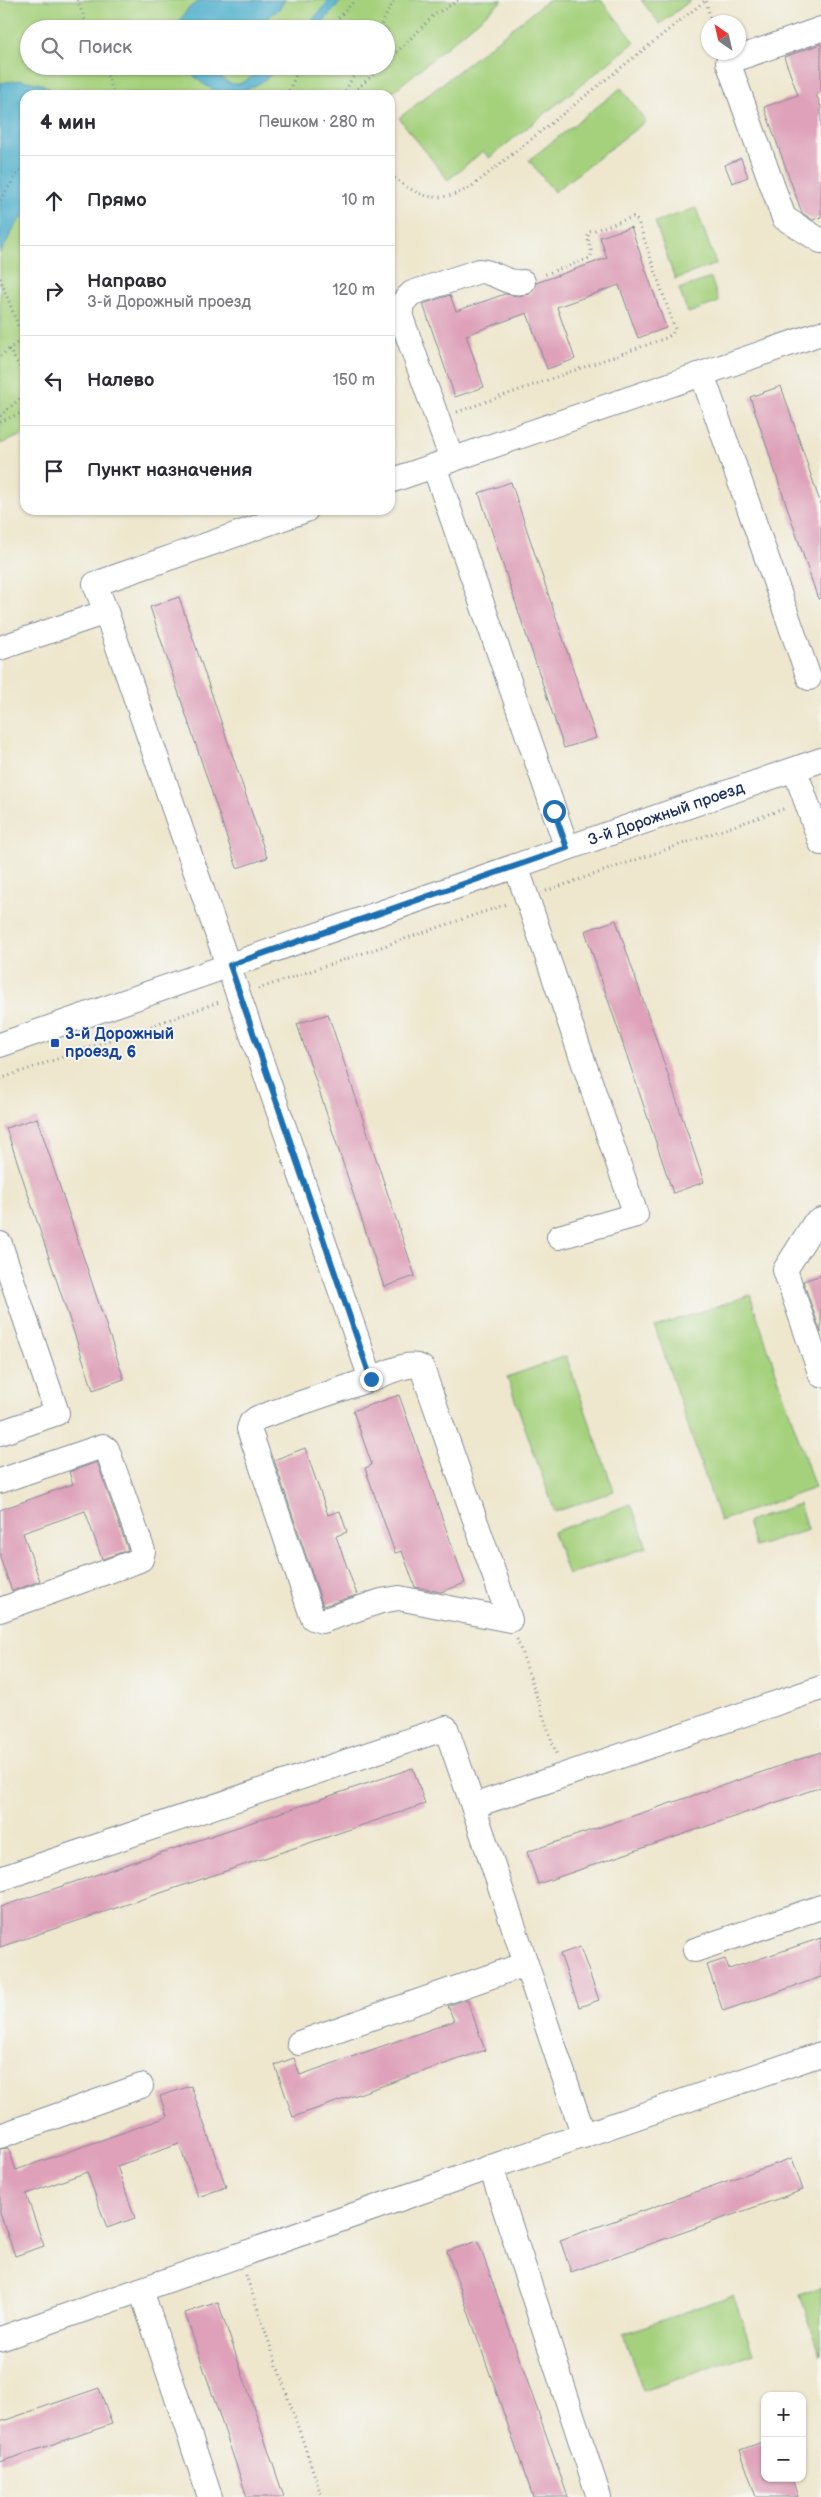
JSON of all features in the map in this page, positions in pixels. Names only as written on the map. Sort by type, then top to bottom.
[{"type":"street","points":[[821,29],[728,62],[784,218],[821,241]]},
{"type":"street","points":[[523,282],[509,282],[484,271],[474,272],[412,293],[403,300],[400,309],[401,317],[437,419],[443,463],[567,848]]},
{"type":"street","points":[[395,479],[821,333]]},
{"type":"street","points":[[702,374],[808,678]]},
{"type":"street","points":[[292,515],[95,584],[230,965],[371,1379]]},
{"type":"street","points":[[0,648],[106,612]]},
{"type":"street","name":"3-й Дорожный проезд","points":[[0,1045],[821,760]]},
{"type":"street","points":[[795,770],[821,843]]},
{"type":"street","points":[[516,866],[636,1215],[559,1237]]},
{"type":"street","points":[[821,1220],[812,1227],[786,1265],[785,1273],[821,1375]]},
{"type":"street","points":[[0,1244],[57,1413],[0,1432]]},
{"type":"street","points":[[410,1365],[417,1365],[422,1368],[510,1620],[399,1598],[381,1601],[322,1621],[313,1618],[249,1429],[251,1423],[257,1418],[410,1365]]},
{"type":"street","points":[[0,1481],[100,1446],[106,1447],[143,1551],[141,1559],[137,1561],[0,1610]]},
{"type":"street","points":[[473,1806],[821,1688]]},
{"type":"street","points":[[0,1879],[446,1728],[584,2136]]},
{"type":"street","points":[[695,1950],[821,1907]]},
{"type":"street","points":[[299,2043],[526,1964]]},
{"type":"street","points":[[1,2337],[821,2054]]},
{"type":"street","points":[[0,2136],[141,2086]]},
{"type":"street","points":[[490,2167],[599,2497]]},
{"type":"street","points":[[141,2290],[210,2497]]},
{"type":"path","points":[[76,0],[85,20]]},
{"type":"path","points":[[336,20],[355,0]]},
{"type":"path","points":[[384,20],[394,0]]},
{"type":"path","points":[[395,54],[434,15],[459,0]]},
{"type":"path","points":[[395,179],[412,192],[426,196],[441,197],[457,194],[471,187],[706,0],[709,15]]},
{"type":"path","points":[[107,75],[112,90]]},
{"type":"path","points":[[289,90],[296,75]]},
{"type":"path","points":[[346,90],[353,75]]},
{"type":"path","points":[[356,90],[373,75]]},
{"type":"path","points":[[0,200],[20,170]]},
{"type":"path","points":[[437,419],[666,338],[675,329],[638,220],[633,217],[588,232],[588,240],[592,251],[590,258],[523,282]]},
{"type":"path","points":[[0,278],[20,328]]},
{"type":"path","points":[[0,356],[20,341]]},
{"type":"path","points":[[9,350],[20,368]]},
{"type":"path","points":[[0,416],[20,398]]},
{"type":"path","points":[[0,422],[20,414]]},
{"type":"path","points":[[0,1080],[240,995],[806,801]]},
{"type":"path","points":[[510,1620],[563,1775]]},
{"type":"path","points":[[239,2256],[322,2497]]},
{"type":"green space","points":[[0,0],[503,0],[395,90],[20,90],[20,436],[0,444]]},
{"type":"green space","points":[[548,0],[601,0],[635,42],[489,158],[483,151],[448,180],[399,118]]},
{"type":"green space","points":[[641,0],[691,0],[660,24]]},
{"type":"green space","points":[[621,88],[646,121],[554,192],[529,160]]},
{"type":"green space","points":[[696,208],[716,264],[675,279],[655,222]]},
{"type":"green space","points":[[711,278],[719,302],[688,313],[679,289]]},
{"type":"green space","points":[[750,1295],[815,1488],[720,1521],[655,1327]]},
{"type":"green space","points":[[566,1356],[614,1491],[555,1512],[507,1377]]},
{"type":"green space","points":[[631,1504],[647,1547],[568,1575],[553,1532]]},
{"type":"green space","points":[[799,1504],[808,1530],[755,1547],[747,1522]]},
{"type":"green space","points":[[821,2287],[821,2356],[800,2295]]},
{"type":"green space","points":[[733,2295],[753,2353],[643,2391],[623,2334]]},
{"type":"water","points":[[201,0],[285,0],[279,9],[265,20],[180,20],[188,9]]},
{"type":"water","points":[[329,0],[342,0],[325,20],[312,20]]},
{"type":"water","points":[[194,75],[219,75],[225,80],[236,84],[242,83],[255,75],[271,75],[257,85],[245,90],[216,90]]},
{"type":"water","points":[[22,80],[42,84],[51,90],[20,90],[20,220],[0,253],[0,83]]},
{"type":"building","points":[[821,44],[821,92],[816,94],[821,107],[821,217],[813,220],[802,213],[764,107],[798,95],[784,57]]},
{"type":"building","points":[[741,158],[748,177],[732,183],[725,165]]},
{"type":"building","points":[[631,227],[666,328],[638,338],[619,285],[557,307],[575,359],[547,369],[527,313],[466,335],[484,387],[455,397],[423,304],[450,295],[456,311],[505,294],[518,296],[530,294],[536,283],[607,258],[600,237]]},
{"type":"building","points":[[781,386],[821,505],[821,598],[818,599],[750,397]]},
{"type":"building","points":[[511,482],[596,738],[564,748],[479,493]]},
{"type":"building","points":[[179,597],[267,858],[237,868],[150,607]]},
{"type":"building","points":[[616,920],[704,1182],[673,1193],[585,931]]},
{"type":"building","points":[[328,1014],[415,1276],[384,1287],[297,1024]]},
{"type":"building","points":[[37,1118],[124,1379],[93,1390],[6,1128]]},
{"type":"building","points":[[821,1275],[821,1333],[803,1281]]},
{"type":"building","points":[[399,1395],[465,1583],[441,1592],[415,1587],[402,1551],[395,1553],[365,1468],[372,1465],[353,1411]]},
{"type":"building","points":[[305,1448],[328,1515],[340,1511],[347,1532],[336,1536],[357,1595],[323,1606],[274,1460]]},
{"type":"building","points":[[97,1462],[128,1550],[102,1559],[85,1511],[23,1533],[40,1581],[12,1591],[0,1558],[0,1510],[73,1484],[69,1472]]},
{"type":"building","points":[[821,1752],[821,1787],[538,1884],[527,1852]]},
{"type":"building","points":[[413,1768],[425,1804],[0,1947],[0,1907]]},
{"type":"building","points":[[821,1938],[821,1977],[723,2011],[707,1965],[725,1959],[729,1969]]},
{"type":"building","points":[[580,1947],[599,2000],[579,2007],[560,1954]]},
{"type":"building","points":[[467,1999],[485,2050],[293,2117],[275,2065],[294,2058],[300,2075],[454,2021],[448,2006]]},
{"type":"building","points":[[191,2086],[226,2187],[198,2197],[179,2144],[117,2166],[135,2218],[107,2228],[87,2172],[26,2194],[44,2246],[15,2256],[0,2213],[0,2149],[8,2148],[16,2170],[167,2117],[160,2096]]},
{"type":"building","points":[[792,2158],[803,2190],[571,2272],[560,2240]]},
{"type":"building","points":[[478,2241],[568,2497],[533,2497],[447,2251]]},
{"type":"building","points":[[218,2302],[284,2497],[247,2497],[185,2313]]},
{"type":"building","points":[[99,2388],[112,2424],[0,2462],[0,2422]]},
{"type":"building","points":[[761,2442],[761,2482],[793,2482],[798,2497],[756,2497],[740,2450]]},
{"type":"place","name":"3-й Дорожный проезд, 6","points":[[55,1043]]},
{"type":"route","points":[[371,1379],[230,965],[567,848],[554,811]]}]
